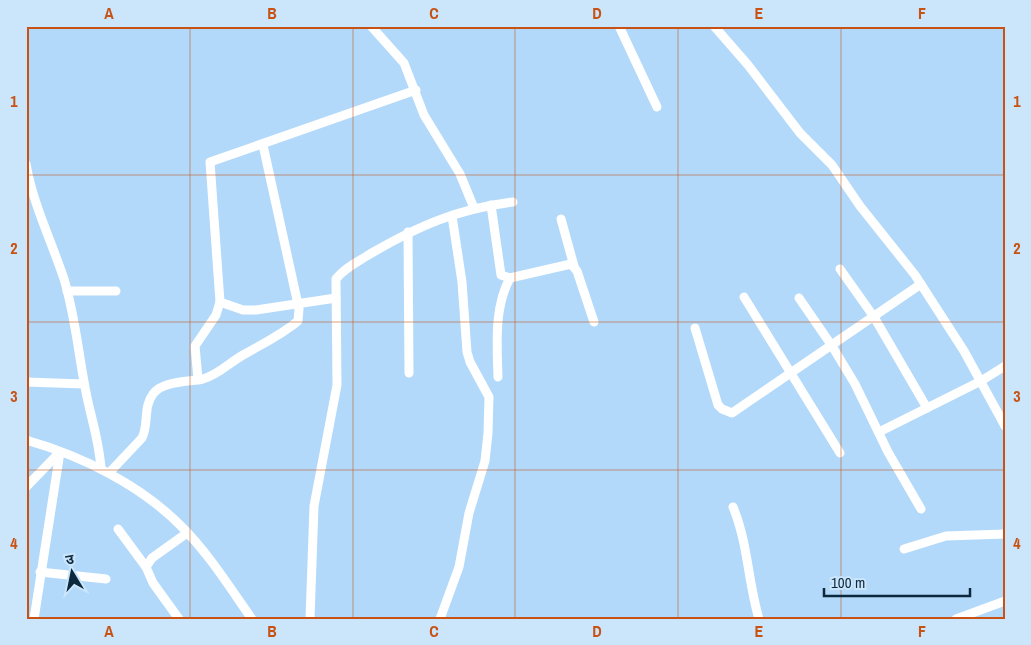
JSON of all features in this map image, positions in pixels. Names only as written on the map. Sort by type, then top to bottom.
[{"type":"street","points":[[372,26],[399,54],[410,73],[428,122],[460,174],[474,208]]},
{"type":"street","points":[[619,26],[657,107]]},
{"type":"street","points":[[714,26],[748,65],[800,133],[832,165],[860,206],[921,284],[981,381],[1005,426]]},
{"type":"street","points":[[198,379],[196,346],[216,315],[220,302],[209,166],[214,159],[263,145],[416,90]]},
{"type":"street","points":[[105,471],[142,438],[145,432],[147,408],[154,392],[164,386],[214,374],[242,355],[279,336],[298,321],[298,304],[263,145]]},
{"type":"street","points":[[26,164],[35,203],[67,291],[76,326],[84,384],[105,471]]},
{"type":"street","points":[[310,619],[314,506],[337,385],[336,284],[340,274],[408,232],[474,208],[513,202]]},
{"type":"street","points":[[491,205],[498,270],[501,276],[510,278],[566,264],[574,266]]},
{"type":"street","points":[[440,619],[456,577],[469,513],[484,468],[490,405],[486,389],[470,362],[467,352],[462,282],[452,216]]},
{"type":"street","points":[[560,219],[594,322]]},
{"type":"street","points":[[408,232],[408,372]]},
{"type":"street","points":[[840,269],[874,317],[927,408]]},
{"type":"street","points":[[498,376],[497,340],[499,316],[505,287],[510,278]]},
{"type":"street","points":[[695,328],[718,405],[727,412],[738,411],[921,284]]},
{"type":"street","points":[[67,291],[116,291]]},
{"type":"street","points":[[744,297],[840,453]]},
{"type":"street","points":[[220,302],[243,310],[336,298]]},
{"type":"street","points":[[799,298],[855,384],[888,452],[921,509]]},
{"type":"street","points":[[879,432],[981,381],[1005,366]]},
{"type":"street","points":[[26,382],[84,384]]},
{"type":"street","points":[[26,440],[105,471],[157,506],[188,534],[252,619]]},
{"type":"street","points":[[26,488],[60,452]]},
{"type":"street","points":[[34,619],[60,452]]},
{"type":"street","points":[[733,508],[741,527],[752,596],[759,619]]},
{"type":"street","points":[[118,529],[146,567],[153,584],[179,619]]},
{"type":"street","points":[[146,567],[152,558],[188,534]]},
{"type":"street","points":[[904,548],[946,536],[1005,534]]},
{"type":"street","points":[[40,572],[106,579]]},
{"type":"street","points":[[956,619],[1005,601]]}]
